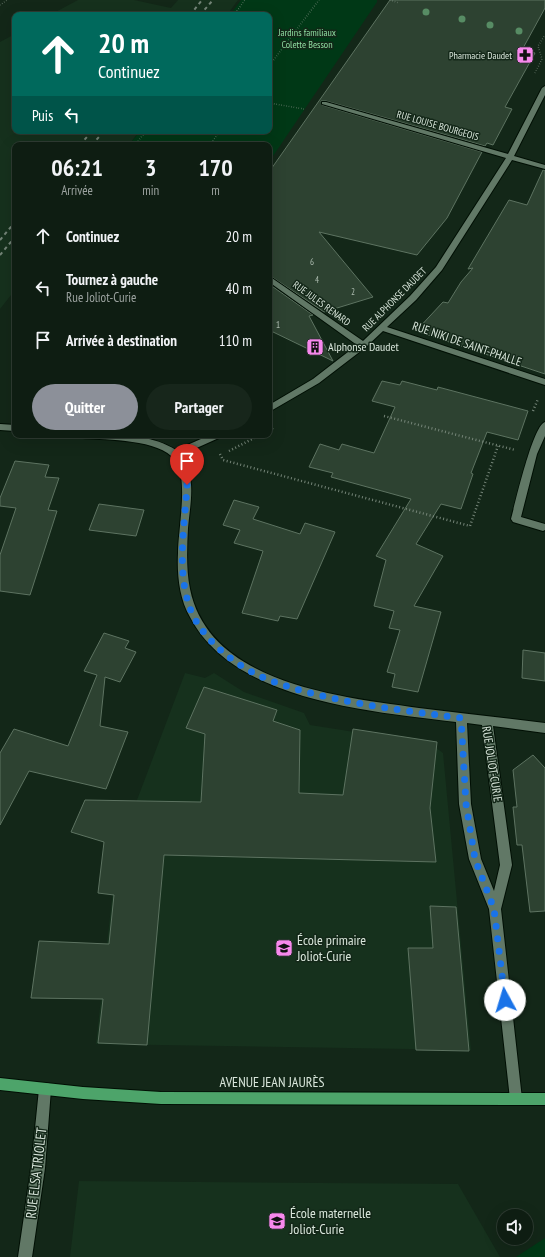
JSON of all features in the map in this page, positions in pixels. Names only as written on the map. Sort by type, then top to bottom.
[{"type":"main road","name":"AVENUE JEAN JAURÈS","points":[[0,1084],[161,1098],[545,1099]]},
{"type":"street","name":"RUE ALPHONSE DAUDET","points":[[272,407],[316,381],[363,345],[413,298],[439,268],[452,250],[464,227],[510,157],[545,88]]},
{"type":"street","name":"RUE LOUISE BOURGEOIS","points":[[324,103],[545,167]]},
{"type":"street","name":"RUE JULES RENARD","points":[[272,280],[363,345]]},
{"type":"street","name":"RUE NIKI DE SAINT-PHALLE","points":[[382,328],[545,382]]},
{"type":"street","points":[[543,527],[516,519],[533,454],[545,425]]},
{"type":"street","points":[[0,427],[12,428]]},
{"type":"street","points":[[114,438],[157,445],[175,454],[212,438]]},
{"type":"street","name":"RUE JOLIOT-CURIE","points":[[175,454],[182,463],[186,472],[187,485],[183,579],[187,597],[197,623],[208,638],[218,648],[241,666],[276,683],[337,699],[487,721],[506,864],[494,909],[516,1099]]},
{"type":"street","points":[[461,718],[466,804],[475,859],[494,909]]},
{"type":"street","points":[[487,721],[545,728]]},
{"type":"street","name":"RUE ELSA TRIOLET","points":[[25,1257],[38,1168],[45,1089]]},
{"type":"path","points":[[0,5],[8,0]]},
{"type":"path","points":[[236,12],[245,0]]},
{"type":"path","points":[[272,62],[319,0]]},
{"type":"path","points":[[390,0],[399,3]]},
{"type":"path","points":[[272,104],[304,109]]},
{"type":"path","points":[[137,142],[144,134]]},
{"type":"path","points":[[532,415],[540,394]]},
{"type":"path","points":[[384,416],[533,454]]},
{"type":"path","points":[[272,428],[278,425]]},
{"type":"path","points":[[214,438],[223,460],[470,526],[498,446]]},
{"type":"path","points":[[220,455],[254,438]]},
{"type":"shaded area","points":[[78,0],[134,0],[171,8],[178,0],[238,0],[229,12],[56,12]]},
{"type":"shaded area","points":[[12,36],[12,134],[137,134],[131,142],[12,142],[12,294],[0,309],[0,42]]},
{"type":"shaded area","name":"École primaire Joliot-Curie","points":[[185,673],[205,678],[214,673],[244,692],[304,713],[310,725],[431,744],[443,753],[471,1050],[96,1044],[117,853]]},
{"type":"shaded area","name":"École maternelle Joliot-Curie","points":[[79,1181],[458,1184],[500,1257],[70,1257]]},
{"type":"green space","name":"Jardins familiaux Colette Besson","points":[[241,0],[377,0],[272,158],[272,142],[131,142],[138,134],[272,134],[272,12],[232,12]]},
{"type":"green space","points":[[545,1238],[545,1257],[516,1257]]},
{"type":"building","points":[[390,0],[545,0],[545,8],[522,50],[535,53],[505,107],[512,109],[493,145],[487,143],[485,146],[326,101],[321,101],[322,105],[482,152],[447,218],[417,255],[319,232],[373,297],[324,312],[272,277],[272,168]]},
{"type":"building","points":[[543,170],[545,170],[545,374],[416,331],[443,302],[448,303],[461,282],[473,268],[468,269],[509,200],[527,205]]},
{"type":"building","points":[[272,286],[313,315],[309,316],[333,361],[272,331]]},
{"type":"building","points":[[382,381],[400,385],[402,381],[437,390],[438,387],[528,411],[518,440],[487,432],[471,473],[473,474],[461,509],[441,504],[416,544],[443,556],[414,606],[441,612],[418,692],[392,687],[395,674],[387,672],[400,630],[389,628],[394,611],[374,606],[386,560],[376,556],[411,499],[331,477],[333,473],[309,467],[320,444],[339,450],[342,444],[374,453],[395,407],[372,401]]},
{"type":"building","points":[[15,461],[49,465],[45,477],[59,478],[48,510],[57,511],[30,595],[0,591],[0,555],[16,508],[0,506],[0,498]]},
{"type":"building","points":[[234,500],[259,507],[253,519],[300,534],[305,523],[335,532],[297,619],[280,616],[278,621],[242,613],[263,551],[234,543],[240,530],[223,525]]},
{"type":"building","points":[[99,504],[144,510],[136,536],[89,530]]},
{"type":"building","points":[[104,633],[129,641],[125,648],[136,652],[120,682],[105,677],[100,726],[128,732],[106,789],[29,771],[0,825],[0,753],[14,729],[68,746],[97,675],[84,671]]},
{"type":"building","points":[[523,650],[545,653],[545,681],[522,678]]},
{"type":"building","points":[[204,687],[277,710],[273,721],[300,730],[299,793],[343,795],[353,729],[437,742],[430,808],[436,862],[164,855],[147,1045],[98,1043],[103,999],[31,998],[39,941],[109,944],[114,895],[98,893],[104,842],[71,832],[85,800],[201,802],[205,734],[186,728]]},
{"type":"building","points":[[533,755],[545,768],[545,911],[530,912],[522,845],[517,845],[513,807],[517,807],[513,770]]},
{"type":"building","points":[[430,906],[456,907],[469,1051],[416,1050],[408,948],[433,948]]},
{"type":"railway","points":[[192,12],[202,0]]},
{"type":"railway","points":[[203,12],[213,0]]},
{"type":"railway","points":[[83,142],[89,134]]},
{"type":"railway","points":[[95,142],[101,134]]},
{"type":"railway","points":[[0,240],[12,226]]},
{"type":"railway","points":[[0,255],[12,241]]},
{"type":"place","name":"Pharmacie Daudet","points":[[525,55]]},
{"type":"place","name":"Alphonse Daudet","points":[[315,347]]},
{"type":"place","name":"École primaire Joliot-Curie","points":[[284,948]]},
{"type":"place","name":"École maternelle Joliot-Curie","points":[[277,1221]]},
{"type":"route","points":[[187,485],[183,579],[188,604],[197,623],[208,638],[218,648],[241,666],[276,683],[337,699],[363,704],[461,718],[466,804],[475,859],[494,909],[505,1000]]}]
